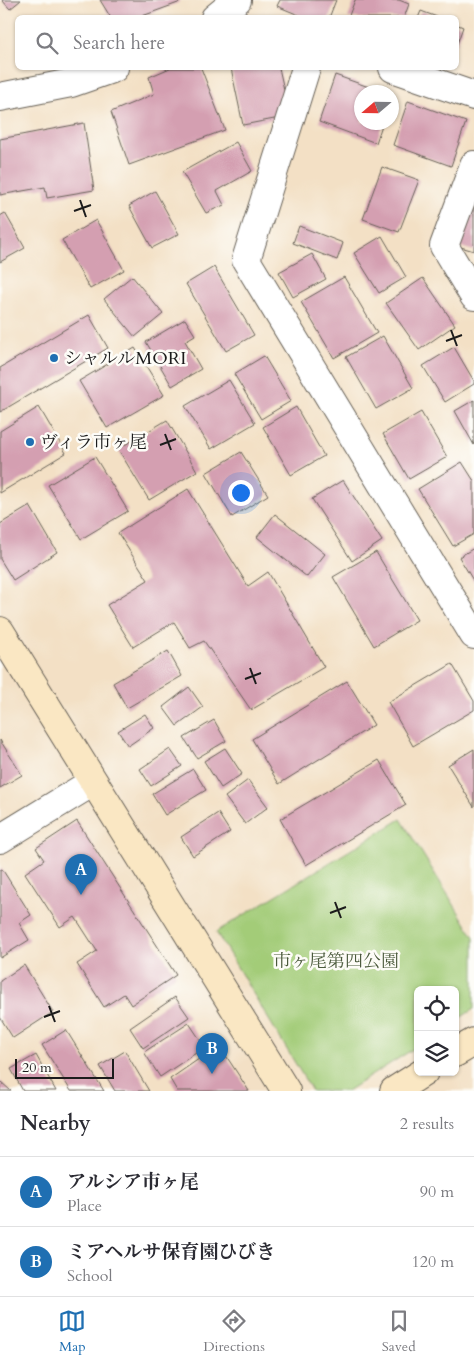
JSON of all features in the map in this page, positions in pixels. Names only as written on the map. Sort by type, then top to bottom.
[{"type":"street","points":[[0,97],[71,83],[108,70]]},
{"type":"street","points":[[305,70],[246,260],[474,634]]},
{"type":"street","points":[[400,70],[474,96]]},
{"type":"street","points":[[474,165],[444,246],[474,296]]},
{"type":"street","points":[[0,631],[92,782],[286,1091]]},
{"type":"street","points":[[0,839],[92,782]]},
{"type":"street","points":[[459,1051],[474,1042]]},
{"type":"street","points":[[394,1091],[418,1076]]},
{"type":"green space","name":"市ヶ尾第四公園","points":[[401,819],[474,937],[474,1009],[459,1018],[459,986],[414,986],[414,1049],[347,1091],[312,1091],[216,932]]},
{"type":"building","points":[[2,0],[21,0],[10,9]]},
{"type":"building","points":[[100,0],[181,0],[178,3],[145,15],[109,15]]},
{"type":"building","points":[[280,0],[336,0],[330,15],[299,15],[277,6]]},
{"type":"building","points":[[355,0],[399,0],[409,4],[405,15],[349,15]]},
{"type":"building","points":[[421,11],[432,15],[419,15]]},
{"type":"building","points":[[459,25],[463,27],[459,38]]},
{"type":"building","points":[[165,70],[202,70],[225,130],[129,165],[111,112],[154,94],[149,77]]},
{"type":"building","points":[[231,70],[279,70],[290,116],[243,125]]},
{"type":"building","points":[[335,75],[363,85],[354,85],[354,130],[380,130],[376,143],[319,122]]},
{"type":"building","points":[[408,101],[466,122],[451,166],[393,145]]},
{"type":"building","points":[[84,123],[94,190],[47,198],[45,187],[0,195],[0,139]]},
{"type":"building","points":[[236,142],[252,171],[217,191],[224,205],[206,213],[182,172]]},
{"type":"building","points":[[382,167],[419,180],[399,232],[363,219]]},
{"type":"building","points":[[155,191],[179,234],[152,248],[129,206]]},
{"type":"building","points":[[467,203],[474,205],[474,251],[454,245]]},
{"type":"building","points":[[5,213],[25,248],[0,262],[0,216]]},
{"type":"building","points":[[96,220],[124,270],[90,289],[62,240]]},
{"type":"building","points":[[299,226],[343,243],[337,260],[293,243]]},
{"type":"building","points":[[382,236],[406,277],[379,293],[354,253]]},
{"type":"building","points":[[312,254],[326,279],[293,297],[279,272]]},
{"type":"building","points":[[214,267],[254,335],[226,351],[186,284]]},
{"type":"building","points":[[132,276],[163,314],[135,337],[104,299]]},
{"type":"building","points":[[344,277],[377,333],[334,358],[301,302]]},
{"type":"building","points":[[423,278],[455,325],[419,350],[386,303]]},
{"type":"building","name":"シャルルMORI","points":[[89,315],[108,348],[0,412],[0,368]]},
{"type":"building","points":[[185,319],[195,335],[185,341],[201,369],[172,386],[146,342]]},
{"type":"building","points":[[383,336],[413,388],[376,409],[346,357]]},
{"type":"building","points":[[454,347],[474,384],[445,402],[423,366]]},
{"type":"building","points":[[135,348],[164,395],[107,428],[79,381]]},
{"type":"building","points":[[264,356],[291,401],[261,419],[234,374]]},
{"type":"building","points":[[229,380],[255,423],[211,449],[185,406]]},
{"type":"building","points":[[474,400],[474,445],[455,411]]},
{"type":"building","name":"ヴィラ市ヶ尾","points":[[39,407],[66,453],[0,493],[0,431]]},
{"type":"building","points":[[296,407],[324,456],[291,475],[263,427]]},
{"type":"building","points":[[421,412],[447,457],[409,479],[383,434]]},
{"type":"building","points":[[167,420],[197,471],[149,500],[118,449]]},
{"type":"building","points":[[241,452],[268,495],[232,517],[206,473]]},
{"type":"building","points":[[95,457],[128,511],[81,539],[48,485]]},
{"type":"building","points":[[462,462],[474,481],[474,534],[453,546],[418,489]]},
{"type":"building","points":[[343,480],[382,541],[352,561],[312,499]]},
{"type":"building","points":[[188,489],[248,586],[268,572],[324,667],[251,710],[204,641],[190,648],[174,622],[133,647],[107,605],[148,580],[118,533]]},
{"type":"building","points":[[30,506],[57,552],[13,580],[0,559],[0,524]]},
{"type":"building","points":[[275,514],[325,554],[307,577],[257,537]]},
{"type":"building","points":[[474,548],[474,582],[459,557]]},
{"type":"building","points":[[376,552],[417,620],[374,646],[333,577]]},
{"type":"building","points":[[168,651],[182,676],[127,708],[113,683]]},
{"type":"building","points":[[452,664],[474,701],[474,710],[413,746],[388,702]]},
{"type":"building","points":[[347,681],[374,725],[279,784],[252,739]]},
{"type":"building","points":[[189,687],[203,707],[177,726],[163,707]]},
{"type":"building","points":[[145,714],[154,728],[128,746],[118,731]]},
{"type":"building","points":[[214,720],[226,741],[197,758],[184,738]]},
{"type":"building","points":[[0,740],[22,775],[0,788]]},
{"type":"building","points":[[225,748],[242,774],[221,788],[204,761]]},
{"type":"building","points":[[170,749],[182,766],[151,786],[140,769]]},
{"type":"building","points":[[474,749],[474,807],[448,765]]},
{"type":"building","points":[[379,760],[406,805],[306,865],[280,819]]},
{"type":"building","points":[[193,769],[206,790],[165,815],[152,794]]},
{"type":"building","points":[[248,780],[268,807],[245,824],[225,797]]},
{"type":"building","points":[[218,813],[230,832],[193,856],[181,837]]},
{"type":"building","points":[[77,821],[176,975],[131,1005],[124,994],[104,1007],[77,964],[97,951],[75,917],[60,927],[25,873],[44,860],[36,848]]},
{"type":"building","points":[[2,869],[31,915],[19,923],[29,940],[0,958],[0,870]]},
{"type":"building","points":[[24,965],[53,1012],[13,1038],[0,1017],[0,981]]},
{"type":"building","points":[[175,997],[189,1017],[143,1048],[130,1028]]},
{"type":"building","points":[[189,1023],[205,1047],[160,1077],[144,1052]]},
{"type":"building","points":[[66,1030],[104,1091],[71,1091],[42,1045]]},
{"type":"building","points":[[219,1045],[249,1091],[177,1091],[170,1079]]},
{"type":"building","points":[[125,1051],[149,1091],[115,1091],[100,1066]]},
{"type":"building","points":[[36,1055],[56,1091],[23,1091],[11,1069]]},
{"type":"building","points":[[0,1081],[11,1091],[0,1091]]},
{"type":"place","name":"シャルルMORI","points":[[54,358]]},
{"type":"place","name":"ヴィラ市ヶ尾","points":[[30,442]]},
{"type":"place","name":"アルシア市ヶ尾","points":[[81,895]]},
{"type":"place","name":"ミアヘルサ保育園ひびき","points":[[212,1074]]}]
